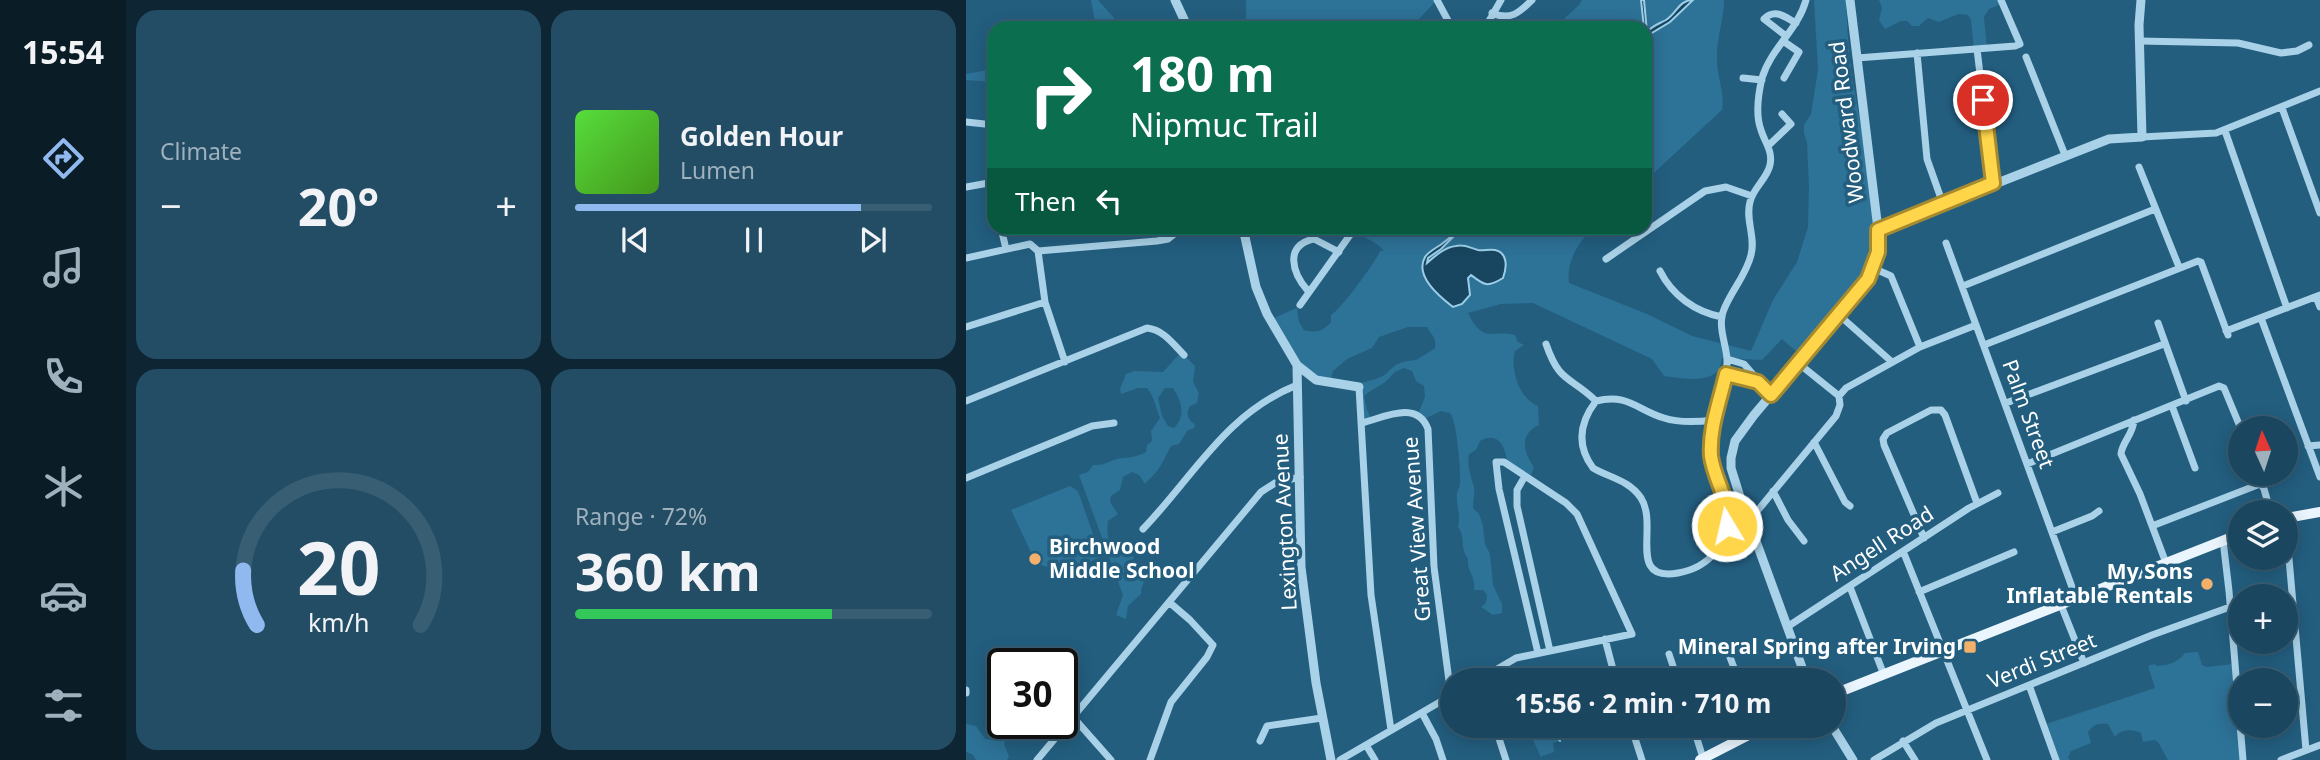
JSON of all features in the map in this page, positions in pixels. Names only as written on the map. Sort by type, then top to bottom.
[{"type":"main road","points":[[2298,516],[2320,512]]},
{"type":"main road","points":[[1846,689],[2228,538]]},
{"type":"main road","points":[[1702,759],[1741,738]]},
{"type":"street","points":[[1175,0],[1185,21]]},
{"type":"street","points":[[1437,0],[1447,21]]},
{"type":"street","points":[[1488,21],[1501,0]]},
{"type":"street","points":[[1492,13],[1510,17],[1519,13],[1532,0]]},
{"type":"street","points":[[1714,420],[1667,419],[1625,400],[1607,398],[1596,401],[1585,416],[1581,431],[1589,462],[1601,472],[1628,484],[1640,496],[1648,518],[1647,559],[1653,570],[1677,573],[1705,562],[1718,551],[1726,535],[1728,511],[1712,458],[1714,420],[1726,374],[1722,317],[1751,256],[1753,242],[1749,210],[1752,196],[1768,170],[1769,145],[1758,119],[1762,80],[1769,62],[1796,23],[1806,0]]},
{"type":"street","name":"Woodward Road","points":[[1802,668],[1733,477],[1731,458],[1732,448],[1771,395],[1864,285],[1878,252],[1878,230],[1850,0]]},
{"type":"street","points":[[1857,58],[2020,44],[2001,0]]},
{"type":"street","points":[[2141,0],[2139,41],[2142,136]]},
{"type":"street","points":[[1784,78],[1799,52],[1764,19],[1769,14],[1778,13],[1796,23]]},
{"type":"street","points":[[2139,41],[2238,43],[2281,53],[2297,51],[2309,45]]},
{"type":"street","points":[[1977,49],[1993,183]]},
{"type":"street","points":[[1917,53],[1927,159],[1943,204]]},
{"type":"street","points":[[2026,57],[2065,155]]},
{"type":"street","points":[[1743,78],[1762,80]]},
{"type":"street","points":[[1878,230],[2109,139],[2225,131],[2320,91]]},
{"type":"street","points":[[2282,108],[2320,213]]},
{"type":"street","points":[[1769,145],[1791,124],[1782,114]]},
{"type":"street","points":[[966,122],[987,124]]},
{"type":"street","points":[[2225,131],[2287,308]]},
{"type":"street","points":[[2139,167],[2179,267]]},
{"type":"street","points":[[966,187],[987,183]]},
{"type":"street","points":[[1652,227],[1705,191],[1726,187],[1752,196]]},
{"type":"street","points":[[1962,286],[2155,209]]},
{"type":"street","points":[[1003,235],[1006,249]]},
{"type":"street","points":[[1038,251],[1157,241],[1173,235]]},
{"type":"street","points":[[1245,235],[1256,287],[1267,314],[1297,365],[1316,380],[1359,387],[1371,595],[1391,730]]},
{"type":"street","points":[[1300,305],[1308,290],[1350,235]]},
{"type":"street","points":[[1606,259],[1641,235]]},
{"type":"street","points":[[1308,290],[1296,276],[1294,268],[1295,254],[1301,245],[1314,239],[1339,252]]},
{"type":"street","name":"Palm Street","points":[[1946,243],[2076,598]]},
{"type":"street","points":[[966,258],[1030,244],[1038,251],[1045,302],[1065,362]]},
{"type":"street","points":[[1984,345],[2200,261],[2227,333],[2318,296],[2320,307]]},
{"type":"street","points":[[1873,268],[1887,273],[1893,280],[1920,347]]},
{"type":"street","points":[[1660,271],[1675,294],[1704,311],[1722,317]]},
{"type":"street","points":[[966,327],[1045,302]]},
{"type":"street","points":[[1839,315],[1892,362]]},
{"type":"street","points":[[2261,318],[2320,477]]},
{"type":"street","points":[[2158,323],[2186,401]]},
{"type":"street","points":[[1839,396],[1858,380],[1920,347],[1976,325]]},
{"type":"street","points":[[966,401],[1147,328],[1166,335],[1184,355]]},
{"type":"street","points":[[1546,344],[1553,364],[1562,377],[1596,401]]},
{"type":"street","points":[[2006,404],[2164,344]]},
{"type":"street","points":[[1727,359],[1744,364],[1771,395]]},
{"type":"street","points":[[1749,521],[1836,416],[1840,405],[1839,396],[1798,363]]},
{"type":"street","name":"Lexington Avenue","points":[[1297,365],[1301,567],[1322,718],[1331,760]]},
{"type":"street","points":[[1726,374],[1758,382]]},
{"type":"street","points":[[1143,529],[1226,432],[1268,399],[1297,385]]},
{"type":"street","points":[[2027,464],[2222,386],[2235,416]]},
{"type":"street","points":[[2172,406],[2195,468]]},
{"type":"street","points":[[1924,538],[1884,445],[1883,439],[1887,433],[1930,410],[1941,410],[1977,503]]},
{"type":"street","name":"Great View Avenue","points":[[1363,423],[1401,412],[1411,412],[1423,418],[1429,429],[1433,554],[1448,668]]},
{"type":"street","points":[[2134,421],[2132,433],[2121,454],[2140,494],[2165,563]]},
{"type":"street","points":[[966,478],[1092,426],[1114,423]]},
{"type":"street","points":[[1814,442],[1845,502],[1850,506]]},
{"type":"street","points":[[2308,446],[2320,445]]},
{"type":"street","points":[[1501,668],[1517,659],[1538,653],[1632,635],[1577,514],[1566,503],[1504,462],[1496,462],[1499,489],[1538,653]]},
{"type":"street","points":[[1525,476],[1517,490],[1517,506],[1550,651]]},
{"type":"street","points":[[1078,711],[1261,492],[1275,483],[1300,477]]},
{"type":"street","points":[[2152,526],[2255,486]]},
{"type":"street","points":[[1773,491],[1788,520],[1804,541]]},
{"type":"street","name":"Angell Road","points":[[1787,627],[1977,503],[1998,493]]},
{"type":"street","points":[[2052,532],[2099,511]]},
{"type":"street","points":[[2223,540],[2228,588]]},
{"type":"street","points":[[1903,551],[1987,760]]},
{"type":"street","points":[[1919,592],[2014,552]]},
{"type":"street","points":[[2290,570],[2306,750]]},
{"type":"street","points":[[1850,587],[1884,675]]},
{"type":"street","points":[[1150,760],[1171,702],[1207,657],[1213,645],[1169,602]]},
{"type":"street","points":[[2061,605],[2084,663]]},
{"type":"street","name":"Verdi Street","points":[[1874,760],[1921,730],[1966,710],[2228,608]]},
{"type":"street","points":[[1605,639],[1613,668]]},
{"type":"street","points":[[1728,652],[1734,668]]},
{"type":"street","points":[[1669,654],[1674,668]]},
{"type":"street","points":[[2234,654],[2243,760]]},
{"type":"street","points":[[2029,685],[2056,760]]},
{"type":"street","points":[[1340,760],[1440,703]]},
{"type":"street","points":[[1422,713],[1436,739],[1443,760]]},
{"type":"street","points":[[1260,741],[1266,726],[1322,718]]},
{"type":"street","points":[[1078,723],[1111,760]]},
{"type":"street","points":[[1499,738],[1506,760]]},
{"type":"street","points":[[1635,738],[1642,760]]},
{"type":"street","points":[[1696,738],[1702,759]]},
{"type":"street","points":[[1839,738],[1853,760]]},
{"type":"street","points":[[1037,760],[1055,739]]},
{"type":"street","points":[[1903,741],[1915,760]]},
{"type":"street","points":[[1366,745],[1375,760]]},
{"type":"street","points":[[2281,760],[2320,745]]},
{"type":"shaded area","points":[[1091,0],[1098,0],[1117,21],[1095,21]]},
{"type":"shaded area","points":[[1246,0],[1436,0],[1418,21],[1245,21]]},
{"type":"shaded area","points":[[1582,0],[1724,0],[1717,52],[1722,110],[1652,175],[1652,21],[1562,21]]},
{"type":"shaded area","points":[[1641,0],[1644,0],[1646,21],[1643,21]]},
{"type":"shaded area","points":[[1693,0],[1670,22],[1652,33],[1652,28],[1670,17],[1681,4]]},
{"type":"shaded area","points":[[1814,0],[1846,0],[1851,69],[1872,205],[1870,256],[1857,286],[1798,353],[1782,339],[1762,360],[1722,358],[1720,368],[1715,374],[1685,379],[1664,376],[1652,359],[1533,303],[1501,304],[1468,313],[1484,332],[1515,335],[1518,342],[1524,345],[1515,351],[1515,374],[1526,397],[1538,406],[1539,425],[1528,433],[1525,444],[1527,455],[1534,467],[1529,481],[1508,466],[1504,448],[1493,438],[1480,441],[1476,450],[1469,454],[1474,490],[1473,508],[1479,514],[1483,526],[1485,544],[1490,554],[1493,585],[1502,604],[1502,613],[1493,615],[1481,607],[1486,603],[1487,595],[1483,590],[1474,590],[1458,527],[1459,458],[1455,426],[1450,413],[1441,411],[1422,420],[1417,417],[1425,397],[1424,386],[1416,381],[1412,371],[1404,368],[1364,396],[1373,422],[1365,423],[1360,383],[1381,377],[1397,365],[1416,360],[1435,348],[1434,339],[1427,327],[1408,327],[1379,337],[1372,348],[1347,359],[1333,371],[1329,386],[1311,381],[1269,320],[1297,308],[1299,322],[1304,330],[1319,331],[1325,328],[1331,322],[1331,315],[1357,285],[1380,251],[1384,251],[1362,235],[1588,235],[1571,260],[1569,283],[1647,314],[1692,336],[1751,351],[1773,300],[1797,262],[1808,227],[1809,186],[1804,125],[1811,114],[1818,70]]},
{"type":"shaded area","points":[[1879,0],[2005,2],[1989,9],[1984,17],[1987,49],[1974,50],[1971,20],[1968,15],[1958,14],[1939,22],[1928,18],[1919,26],[1901,21],[1885,29],[1879,20],[1882,8]]},
{"type":"shaded area","points":[[987,70],[987,82],[966,80],[966,74]]},
{"type":"shaded area","points":[[1455,235],[1428,258],[1427,263],[1452,247],[1493,250],[1504,257],[1503,278],[1489,284],[1471,275],[1468,278],[1470,295],[1462,304],[1453,307],[1426,279],[1423,264],[1429,253]]},
{"type":"shaded area","points":[[1181,352],[1195,366],[1193,382],[1199,393],[1197,403],[1190,406],[1188,414],[1195,424],[1179,444],[1171,446],[1159,468],[1145,484],[1139,475],[1132,472],[1123,477],[1120,490],[1111,496],[1110,502],[1118,514],[1108,521],[1111,543],[1121,551],[1132,545],[1134,566],[1149,570],[1157,564],[1159,572],[1144,583],[1141,594],[1128,606],[1126,619],[1116,615],[1123,595],[1079,475],[1088,472],[1093,465],[1146,452],[1147,445],[1152,441],[1151,431],[1160,418],[1153,398],[1147,388],[1121,394],[1120,389],[1126,374],[1134,371],[1163,372]],"holes":[[[1165,388],[1173,388],[1181,409],[1180,419],[1174,428],[1168,426],[1162,416],[1158,398]]]},
{"type":"shaded area","points":[[1070,486],[1078,491],[1101,557],[1076,568],[1063,570],[1036,563],[1011,510]]},
{"type":"shaded area","points":[[2198,652],[2202,665],[2207,667],[2234,664],[2234,668],[2228,668],[2228,738],[2241,738],[2243,760],[2168,760],[2158,742],[2143,742],[2141,733],[2134,731],[2123,731],[2115,737],[2108,724],[2102,723],[2088,732],[2091,743],[2071,751],[2068,758],[2070,760],[2054,760],[2043,725],[2155,688],[2148,666],[2169,664],[2185,653]]},
{"type":"shaded area","points":[[966,724],[976,726],[985,739],[1006,739],[1004,744],[1009,757],[1007,760],[976,760],[972,754],[966,752]]},
{"type":"shaded area","points":[[1532,738],[1566,738],[1553,743],[1554,752],[1542,756],[1542,759]]},
{"type":"place","name":"Birchwood Middle School","points":[[1035,559]]},
{"type":"place","name":"My Sons Inflatable Rentals","points":[[2207,584]]},
{"type":"place","name":"Mineral Spring after Irving","points":[[1970,647]]},
{"type":"route","points":[[1727,526],[1728,511],[1713,467],[1711,449],[1714,420],[1726,374],[1758,382],[1771,395],[1868,279],[1878,252],[1878,230],[1993,183],[1983,100]]}]
